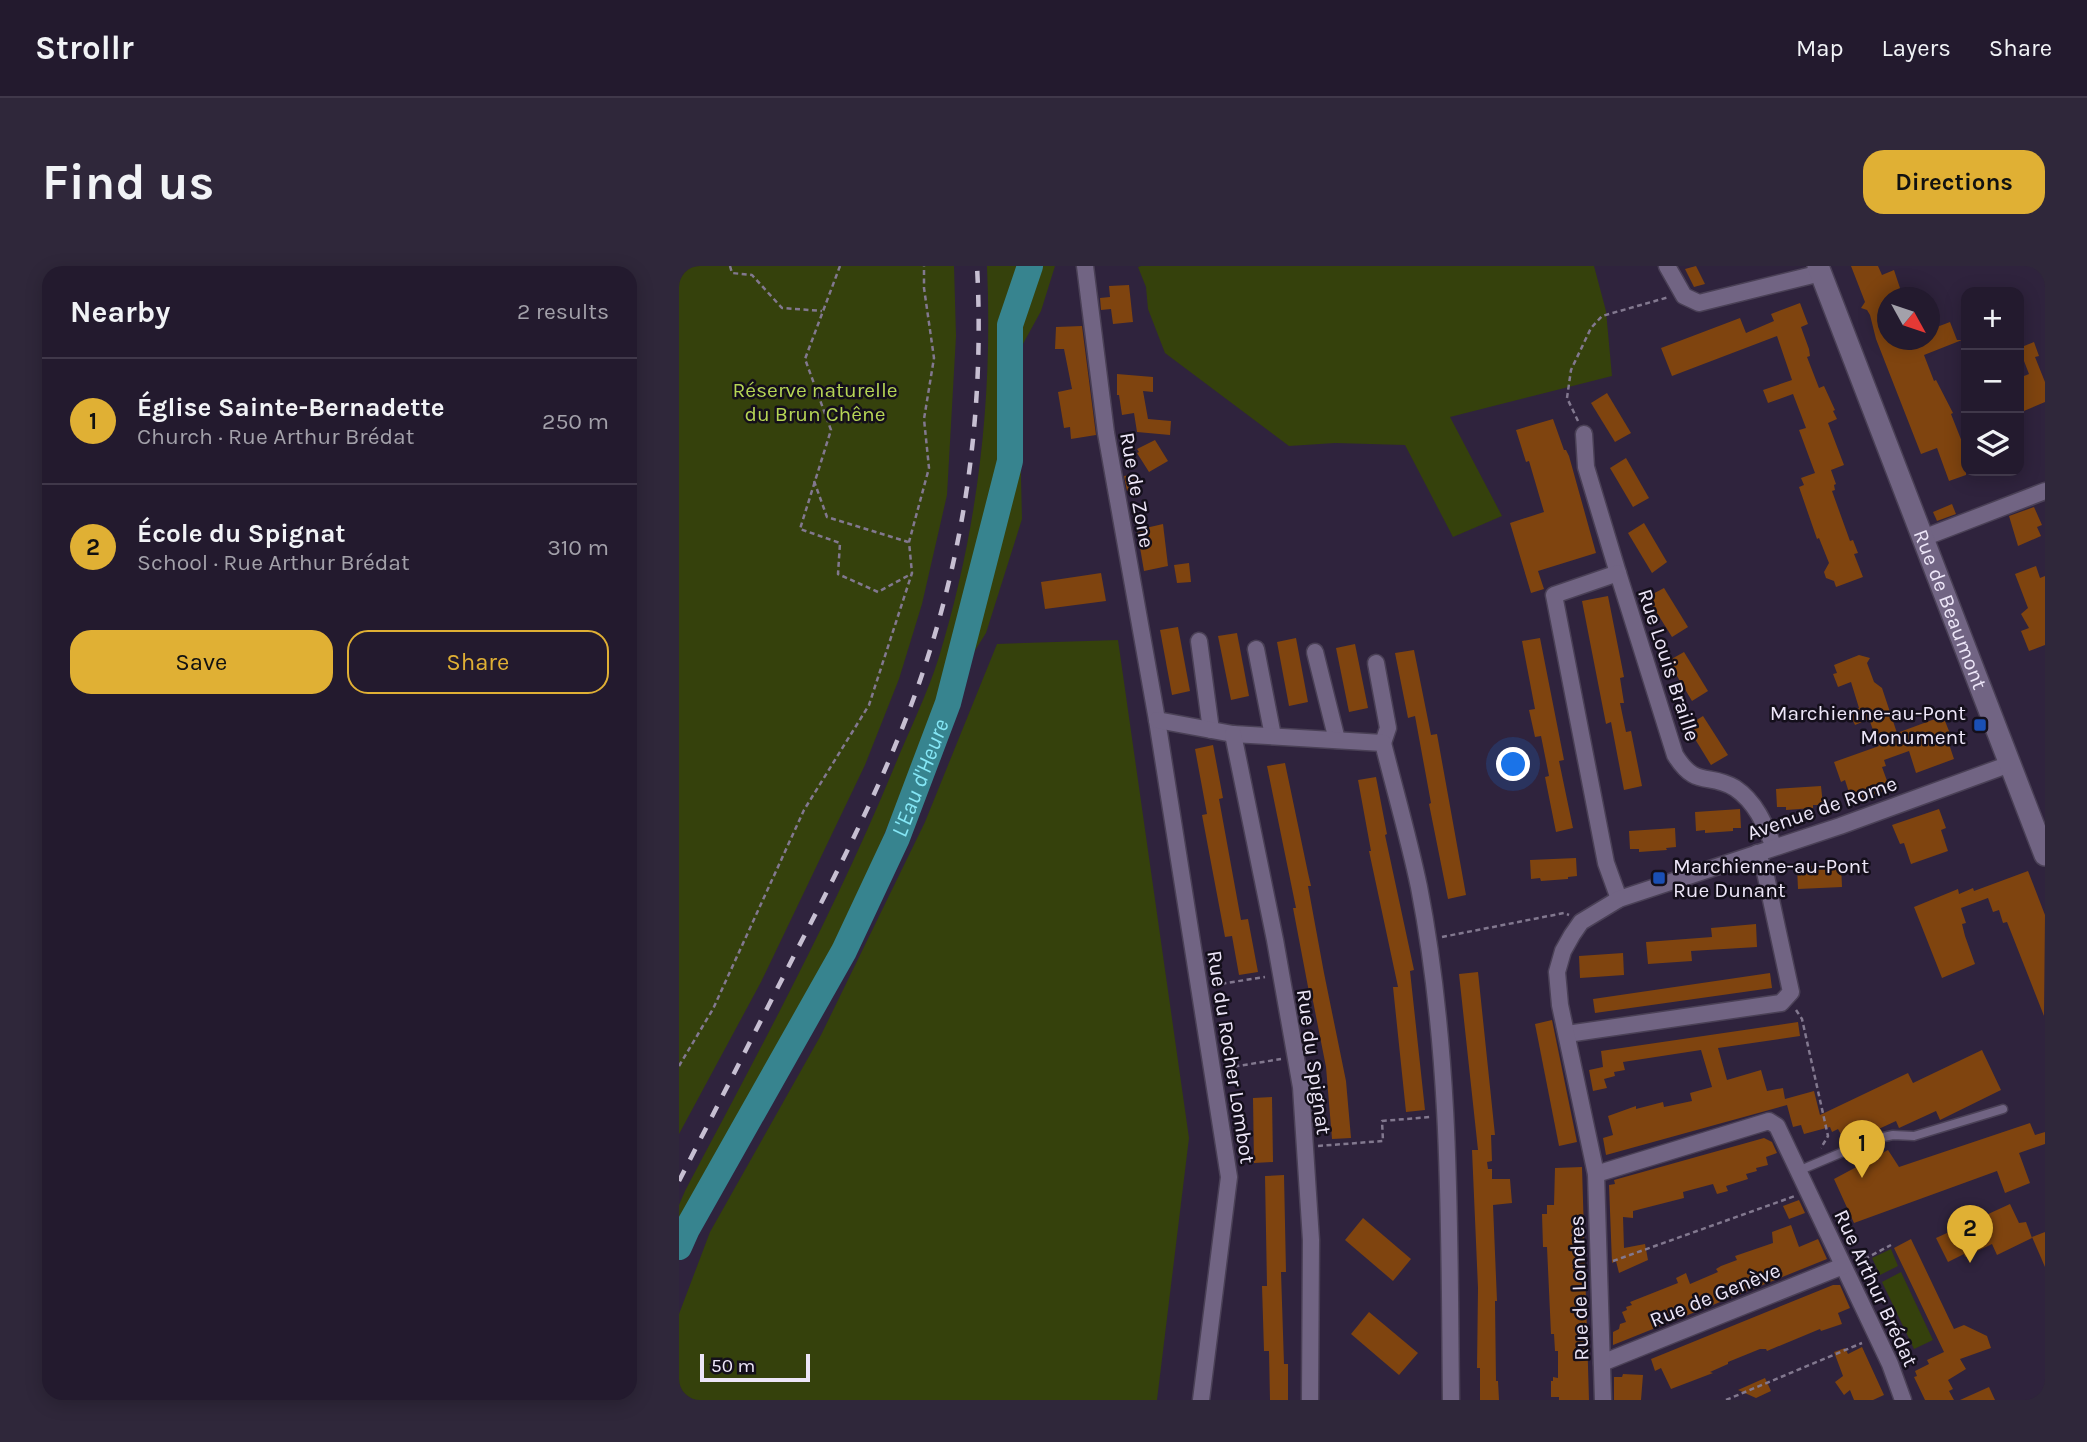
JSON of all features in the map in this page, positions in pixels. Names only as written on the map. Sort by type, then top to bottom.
[{"type":"main road","name":"Rue de Beaumont","points":[[1819,269],[2045,855]]},
{"type":"street","name":"Rue de Zone","points":[[1084,266],[1106,432],[1157,720]]},
{"type":"street","points":[[1667,266],[1684,296],[1699,303],[1819,269]]},
{"type":"street","points":[[1584,434],[1586,467],[1618,573]]},
{"type":"street","points":[[1923,538],[2045,491]]},
{"type":"street","name":"Rue Louis Braille","points":[[1619,899],[1606,863],[1554,595],[1618,573],[1675,755],[1684,770],[1699,778],[1734,788],[1750,802],[1763,819],[1774,847]]},
{"type":"street","points":[[1199,641],[1211,730]]},
{"type":"street","points":[[1256,649],[1273,736]]},
{"type":"street","points":[[1315,652],[1337,740]]},
{"type":"street","points":[[1376,663],[1388,728],[1383,743],[1419,887],[1436,1002],[1449,1154],[1451,1400]]},
{"type":"street","points":[[1157,720],[1233,734],[1383,743]]},
{"type":"street","name":"Rue du Rocher Lombot","points":[[1157,720],[1229,1177],[1201,1400]]},
{"type":"street","name":"Rue du Spignat","points":[[1233,734],[1301,1087],[1311,1240],[1310,1400]]},
{"type":"street","name":"Avenue de Rome","points":[[1596,1174],[1560,1004],[1556,972],[1563,951],[1581,922],[1619,899],[1840,826],[2010,764]]},
{"type":"street","points":[[1567,1034],[1781,1003],[1791,992],[1765,872],[1757,853]]},
{"type":"street","name":"Rue Arthur Brédat","points":[[1596,1174],[1769,1121],[1777,1126],[1804,1168],[1808,1191],[1877,1337],[1900,1399]]},
{"type":"street","name":"Rue de Londres","points":[[1596,1174],[1603,1400]]},
{"type":"street","name":"Rue de Genève","points":[[1602,1363],[1844,1268]]},
{"type":"lane","points":[[1804,1168],[1874,1139],[1893,1135],[1914,1136],[2003,1109]]},
{"type":"path","points":[[730,266],[732,273],[752,275],[782,309],[822,311]]},
{"type":"path","points":[[840,266],[805,359],[831,430],[800,530],[840,543],[838,574],[878,593],[912,573]]},
{"type":"path","points":[[679,1066],[713,1009],[804,810],[869,705],[912,573],[909,542],[929,468],[924,419],[934,358],[924,288],[924,266]]},
{"type":"path","points":[[1584,434],[1567,398],[1571,370],[1591,328],[1602,316],[1682,293]]},
{"type":"path","points":[[814,481],[827,517],[909,542]]},
{"type":"path","points":[[1427,940],[1564,913],[1581,922]]},
{"type":"path","points":[[1199,987],[1281,974]]},
{"type":"path","points":[[1787,996],[1802,1019],[1828,1136],[1804,1168]]},
{"type":"path","points":[[1212,1070],[1296,1057]]},
{"type":"path","points":[[1305,1147],[1383,1141],[1382,1121],[1445,1116]]},
{"type":"path","points":[[1599,1265],[1808,1191]]},
{"type":"path","points":[[1844,1268],[1891,1245]]},
{"type":"path","points":[[1726,1400],[1877,1337]]},
{"type":"green space","name":"Réserve naturelle du Brun Chêne","points":[[679,266],[954,266],[956,336],[947,495],[922,604],[899,679],[865,765],[761,982],[679,1134]]},
{"type":"green space","points":[[987,266],[1055,266],[1041,311],[1018,353],[1022,519],[986,633],[933,717],[855,905],[679,1229],[679,1205],[685,1191],[794,983],[845,878],[939,657],[964,560],[980,463],[988,365]]},
{"type":"green space","points":[[1594,266],[1606,311],[1612,376],[1450,417],[1502,516],[1453,537],[1405,445],[1335,443],[1289,446],[1165,353],[1148,309],[1146,287],[1138,267]]},
{"type":"green space","points":[[1118,640],[1189,1138],[1157,1400],[679,1400],[679,1314],[710,1232],[821,1035],[925,822],[997,644]]},
{"type":"green space","points":[[1891,1249],[1898,1266],[1880,1275],[1872,1258]]},
{"type":"green space","points":[[1901,1272],[1933,1340],[1914,1349],[1882,1282]]},
{"type":"building","points":[[1696,266],[1705,284],[1694,287],[1685,269]]},
{"type":"building","points":[[1851,266],[1878,266],[1882,275],[1894,270],[1900,287],[1877,287],[1877,342],[1870,315],[1867,310],[1861,308],[1865,302]]},
{"type":"building","points":[[1129,285],[1133,322],[1113,324],[1111,309],[1101,310],[1100,298],[1110,297],[1109,286]]},
{"type":"building","points":[[1800,303],[1808,324],[1801,327],[1809,349],[1810,356],[1807,357],[1819,388],[1824,386],[1837,419],[1828,423],[1844,465],[1831,470],[1836,484],[1835,490],[1832,491],[1850,541],[1853,540],[1858,553],[1854,554],[1863,577],[1836,587],[1834,581],[1826,578],[1824,572],[1829,563],[1819,538],[1817,539],[1799,487],[1804,485],[1801,478],[1815,473],[1799,430],[1806,428],[1793,394],[1768,403],[1763,390],[1792,380],[1777,336],[1672,376],[1661,348],[1740,318],[1746,333],[1774,321],[1771,314]]},
{"type":"building","points":[[1950,322],[1957,340],[1961,340],[1940,349],[1940,326]]},
{"type":"building","points":[[1082,326],[1096,435],[1071,439],[1070,427],[1064,428],[1058,392],[1072,389],[1064,349],[1055,349],[1056,327]]},
{"type":"building","points":[[2034,342],[2039,356],[2035,357],[2045,382],[2045,402],[2024,411],[2024,376],[2029,374],[2024,361],[2024,346]]},
{"type":"building","points":[[1880,350],[1937,350],[1924,355],[1934,381],[1936,380],[1953,413],[1951,414],[1961,439],[1961,476],[1963,476],[1949,481],[1937,448],[1921,454]]},
{"type":"building","points":[[1117,374],[1153,377],[1153,392],[1143,391],[1148,419],[1171,421],[1170,435],[1137,432],[1134,413],[1122,415],[1117,395]]},
{"type":"building","points":[[1607,393],[1631,433],[1615,442],[1591,403]]},
{"type":"building","points":[[1553,419],[1564,450],[1569,456],[1596,553],[1538,571],[1544,589],[1531,593],[1510,523],[1544,512],[1529,461],[1526,462],[1516,430]]},
{"type":"building","points":[[1155,440],[1168,461],[1149,472],[1137,449]]},
{"type":"building","points":[[1626,458],[1649,498],[1633,507],[1610,468]]},
{"type":"building","points":[[1137,474],[1140,488],[1127,491],[1124,476]]},
{"type":"building","points":[[1952,504],[1956,514],[1937,521],[1933,512]]},
{"type":"building","points":[[2034,507],[2042,525],[2037,527],[2041,536],[2018,546],[2009,516]]},
{"type":"building","points":[[1644,523],[1667,562],[1652,573],[1628,533]]},
{"type":"building","points":[[1163,524],[1168,566],[1144,571],[1137,530]]},
{"type":"building","points":[[1189,563],[1191,582],[1177,583],[1174,565]]},
{"type":"building","points":[[2036,566],[2040,578],[2045,576],[2045,645],[2029,651],[2021,631],[2029,628],[2021,614],[2028,608],[2015,574]]},
{"type":"building","points":[[1101,573],[1106,601],[1045,609],[1041,582]]},
{"type":"building","points":[[1664,588],[1688,627],[1672,637],[1647,597]]},
{"type":"building","points":[[1608,596],[1624,677],[1620,678],[1624,703],[1620,703],[1626,732],[1631,731],[1642,786],[1624,790],[1611,722],[1606,724],[1582,601]]},
{"type":"building","points":[[1178,627],[1190,691],[1172,695],[1160,630]]},
{"type":"building","points":[[1237,633],[1249,696],[1231,700],[1218,636]]},
{"type":"building","points":[[1296,638],[1308,702],[1289,706],[1277,642]]},
{"type":"building","points":[[1540,638],[1564,760],[1559,761],[1573,828],[1556,832],[1545,777],[1549,776],[1541,736],[1535,737],[1529,710],[1535,709],[1522,641]]},
{"type":"building","points":[[1355,644],[1368,708],[1349,712],[1336,648]]},
{"type":"building","points":[[1414,650],[1431,735],[1437,734],[1466,895],[1448,899],[1415,716],[1408,718],[1395,653]]},
{"type":"building","points":[[1684,652],[1708,691],[1692,701],[1668,661]]},
{"type":"building","points":[[1859,655],[1870,658],[1867,663],[1874,682],[1882,688],[1897,733],[1943,716],[1951,736],[1947,738],[1954,759],[1916,773],[1909,751],[1884,760],[1886,766],[1882,767],[1890,789],[1852,802],[1845,780],[1841,782],[1834,762],[1879,746],[1869,719],[1855,725],[1849,712],[1859,708],[1851,682],[1838,687],[1833,674],[1837,673],[1834,665]]},
{"type":"building","points":[[1703,716],[1728,755],[1711,765],[1687,726]]},
{"type":"building","points":[[1213,745],[1223,798],[1219,799],[1241,920],[1248,919],[1258,972],[1239,975],[1232,936],[1225,937],[1202,815],[1207,814],[1195,749]]},
{"type":"building","points":[[1285,763],[1311,886],[1308,886],[1346,1081],[1351,1138],[1332,1139],[1326,1067],[1311,991],[1309,992],[1293,908],[1296,908],[1267,766]]},
{"type":"building","points":[[1376,777],[1387,834],[1385,835],[1414,970],[1410,971],[1425,1110],[1406,1112],[1393,987],[1398,987],[1369,851],[1358,780]]},
{"type":"building","points":[[1821,786],[1823,805],[1786,810],[1786,807],[1777,807],[1776,789]]},
{"type":"building","points":[[1740,809],[1741,828],[1705,833],[1705,830],[1696,831],[1695,812]]},
{"type":"building","points":[[1939,809],[1946,828],[1941,830],[1948,851],[1911,864],[1904,843],[1900,844],[1892,825]]},
{"type":"building","points":[[1675,828],[1676,847],[1639,852],[1639,849],[1630,849],[1629,831]]},
{"type":"building","points":[[1576,858],[1577,876],[1541,881],[1540,878],[1531,879],[1530,860]]},
{"type":"building","points":[[1841,864],[1842,887],[1798,889],[1797,867]]},
{"type":"building","points":[[2028,871],[2045,915],[2044,1016],[2007,922],[2003,923],[1999,910],[1993,912],[1988,898],[1961,908],[1966,923],[1962,924],[1965,936],[1975,964],[1942,978],[1914,907],[1958,889],[1959,894],[1973,888],[1974,891]]},
{"type":"building","points":[[1756,924],[1757,947],[1691,951],[1692,961],[1648,964],[1646,942],[1712,937],[1711,928]]},
{"type":"building","points":[[1623,953],[1624,975],[1580,978],[1579,956]]},
{"type":"building","points":[[1478,972],[1495,1135],[1491,1135],[1492,1161],[1487,1162],[1488,1169],[1492,1169],[1492,1179],[1510,1179],[1512,1203],[1493,1205],[1497,1301],[1496,1381],[1499,1400],[1480,1400],[1480,1368],[1477,1368],[1478,1288],[1472,1150],[1478,1150],[1459,974]]},
{"type":"building","points":[[1770,973],[1772,988],[1595,1013],[1593,999]]},
{"type":"building","points":[[1552,1020],[1577,1142],[1559,1146],[1535,1024]]},
{"type":"building","points":[[1798,1022],[1800,1036],[1718,1048],[1727,1080],[1761,1070],[1767,1091],[1783,1088],[1785,1099],[1814,1091],[1820,1115],[1908,1073],[1913,1083],[1982,1050],[2001,1090],[1940,1120],[1936,1111],[1899,1128],[1896,1121],[1846,1144],[1838,1129],[1832,1132],[1830,1127],[1804,1134],[1801,1125],[1793,1127],[1787,1105],[1606,1155],[1603,1138],[1613,1135],[1608,1116],[1636,1106],[1636,1109],[1663,1102],[1664,1107],[1692,1101],[1690,1093],[1712,1087],[1701,1050],[1623,1062],[1625,1070],[1614,1072],[1615,1076],[1604,1079],[1607,1088],[1593,1091],[1589,1070],[1603,1067],[1601,1051]]},
{"type":"building","points":[[1272,1097],[1273,1162],[1254,1163],[1253,1098]]},
{"type":"building","points":[[2030,1123],[2035,1135],[2045,1132],[2045,1144],[2019,1153],[2030,1183],[2005,1193],[1997,1171],[1854,1223],[1834,1179],[1888,1150],[1899,1167]]},
{"type":"building","points":[[1764,1138],[1772,1142],[1777,1153],[1766,1157],[1768,1165],[1746,1174],[1748,1179],[1726,1186],[1728,1191],[1717,1194],[1713,1184],[1683,1192],[1684,1198],[1633,1211],[1633,1218],[1623,1217],[1624,1248],[1645,1244],[1648,1260],[1619,1273],[1616,1261],[1612,1263],[1609,1185],[1615,1184],[1614,1180]]},
{"type":"building","points":[[1582,1167],[1589,1400],[1559,1400],[1559,1397],[1551,1397],[1551,1381],[1553,1377],[1558,1378],[1558,1351],[1555,1351],[1554,1334],[1551,1334],[1547,1247],[1543,1247],[1542,1214],[1547,1214],[1547,1205],[1554,1205],[1555,1168]]},
{"type":"building","points":[[1284,1175],[1286,1272],[1281,1272],[1288,1400],[1270,1400],[1269,1351],[1264,1351],[1262,1286],[1267,1286],[1265,1176]]},
{"type":"building","points":[[1799,1200],[1805,1213],[1789,1219],[1783,1206]]},
{"type":"building","points":[[2010,1204],[2019,1223],[2026,1222],[2032,1238],[1997,1255],[1992,1244],[1948,1262],[1936,1238]]},
{"type":"building","points":[[1363,1218],[1411,1259],[1393,1281],[1345,1240]]},
{"type":"building","points":[[1791,1225],[1799,1247],[1818,1239],[1827,1259],[1613,1345],[1613,1332],[1626,1322],[1622,1312],[1632,1305],[1630,1302],[1678,1283],[1676,1278],[1686,1273],[1690,1284],[1718,1272],[1716,1269],[1737,1260],[1735,1256],[1773,1243],[1772,1232]]},
{"type":"building","points":[[2045,1232],[2045,1267],[2032,1237]]},
{"type":"building","points":[[1911,1239],[1954,1329],[1964,1325],[1987,1336],[1991,1348],[1960,1359],[1966,1369],[1948,1380],[1953,1389],[1949,1391],[1954,1400],[1925,1400],[1914,1377],[1917,1376],[1915,1371],[1929,1364],[1927,1360],[1944,1352],[1894,1248]]},
{"type":"building","points":[[1833,1285],[1840,1285],[1850,1308],[1838,1313],[1842,1324],[1821,1331],[1820,1329],[1767,1351],[1760,1349],[1710,1372],[1713,1373],[1671,1389],[1661,1368],[1655,1371],[1651,1359]]},
{"type":"building","points":[[1369,1312],[1418,1353],[1399,1375],[1351,1334]]},
{"type":"building","points":[[1862,1347],[1884,1395],[1873,1400],[1854,1400],[1850,1390],[1844,1395],[1835,1382],[1843,1376],[1834,1352],[1845,1348],[1848,1354]]},
{"type":"building","points":[[1623,1374],[1643,1375],[1641,1400],[1614,1400],[1614,1377],[1622,1377]]},
{"type":"building","points":[[1765,1378],[1771,1391],[1756,1398],[1738,1390]]},
{"type":"building","points":[[1989,1387],[1995,1400],[1960,1400]]},
{"type":"waterway","name":"L'Eau d'Heure","points":[[679,1247],[844,951],[897,838],[948,703],[1010,461],[1010,325],[1030,266]]},
{"type":"railway","points":[[679,1181],[854,836],[904,724],[931,647],[955,554],[971,458],[978,362],[977,266]]},
{"type":"place","name":"Marchienne-au-Pont Monument","points":[[1980,725]]},
{"type":"place","name":"Marchienne-au-Pont Rue Dunant","points":[[1659,878]]},
{"type":"place","name":"Église Sainte-Bernadette","points":[[1862,1178]]},
{"type":"place","name":"École du Spignat","points":[[1970,1263]]}]
